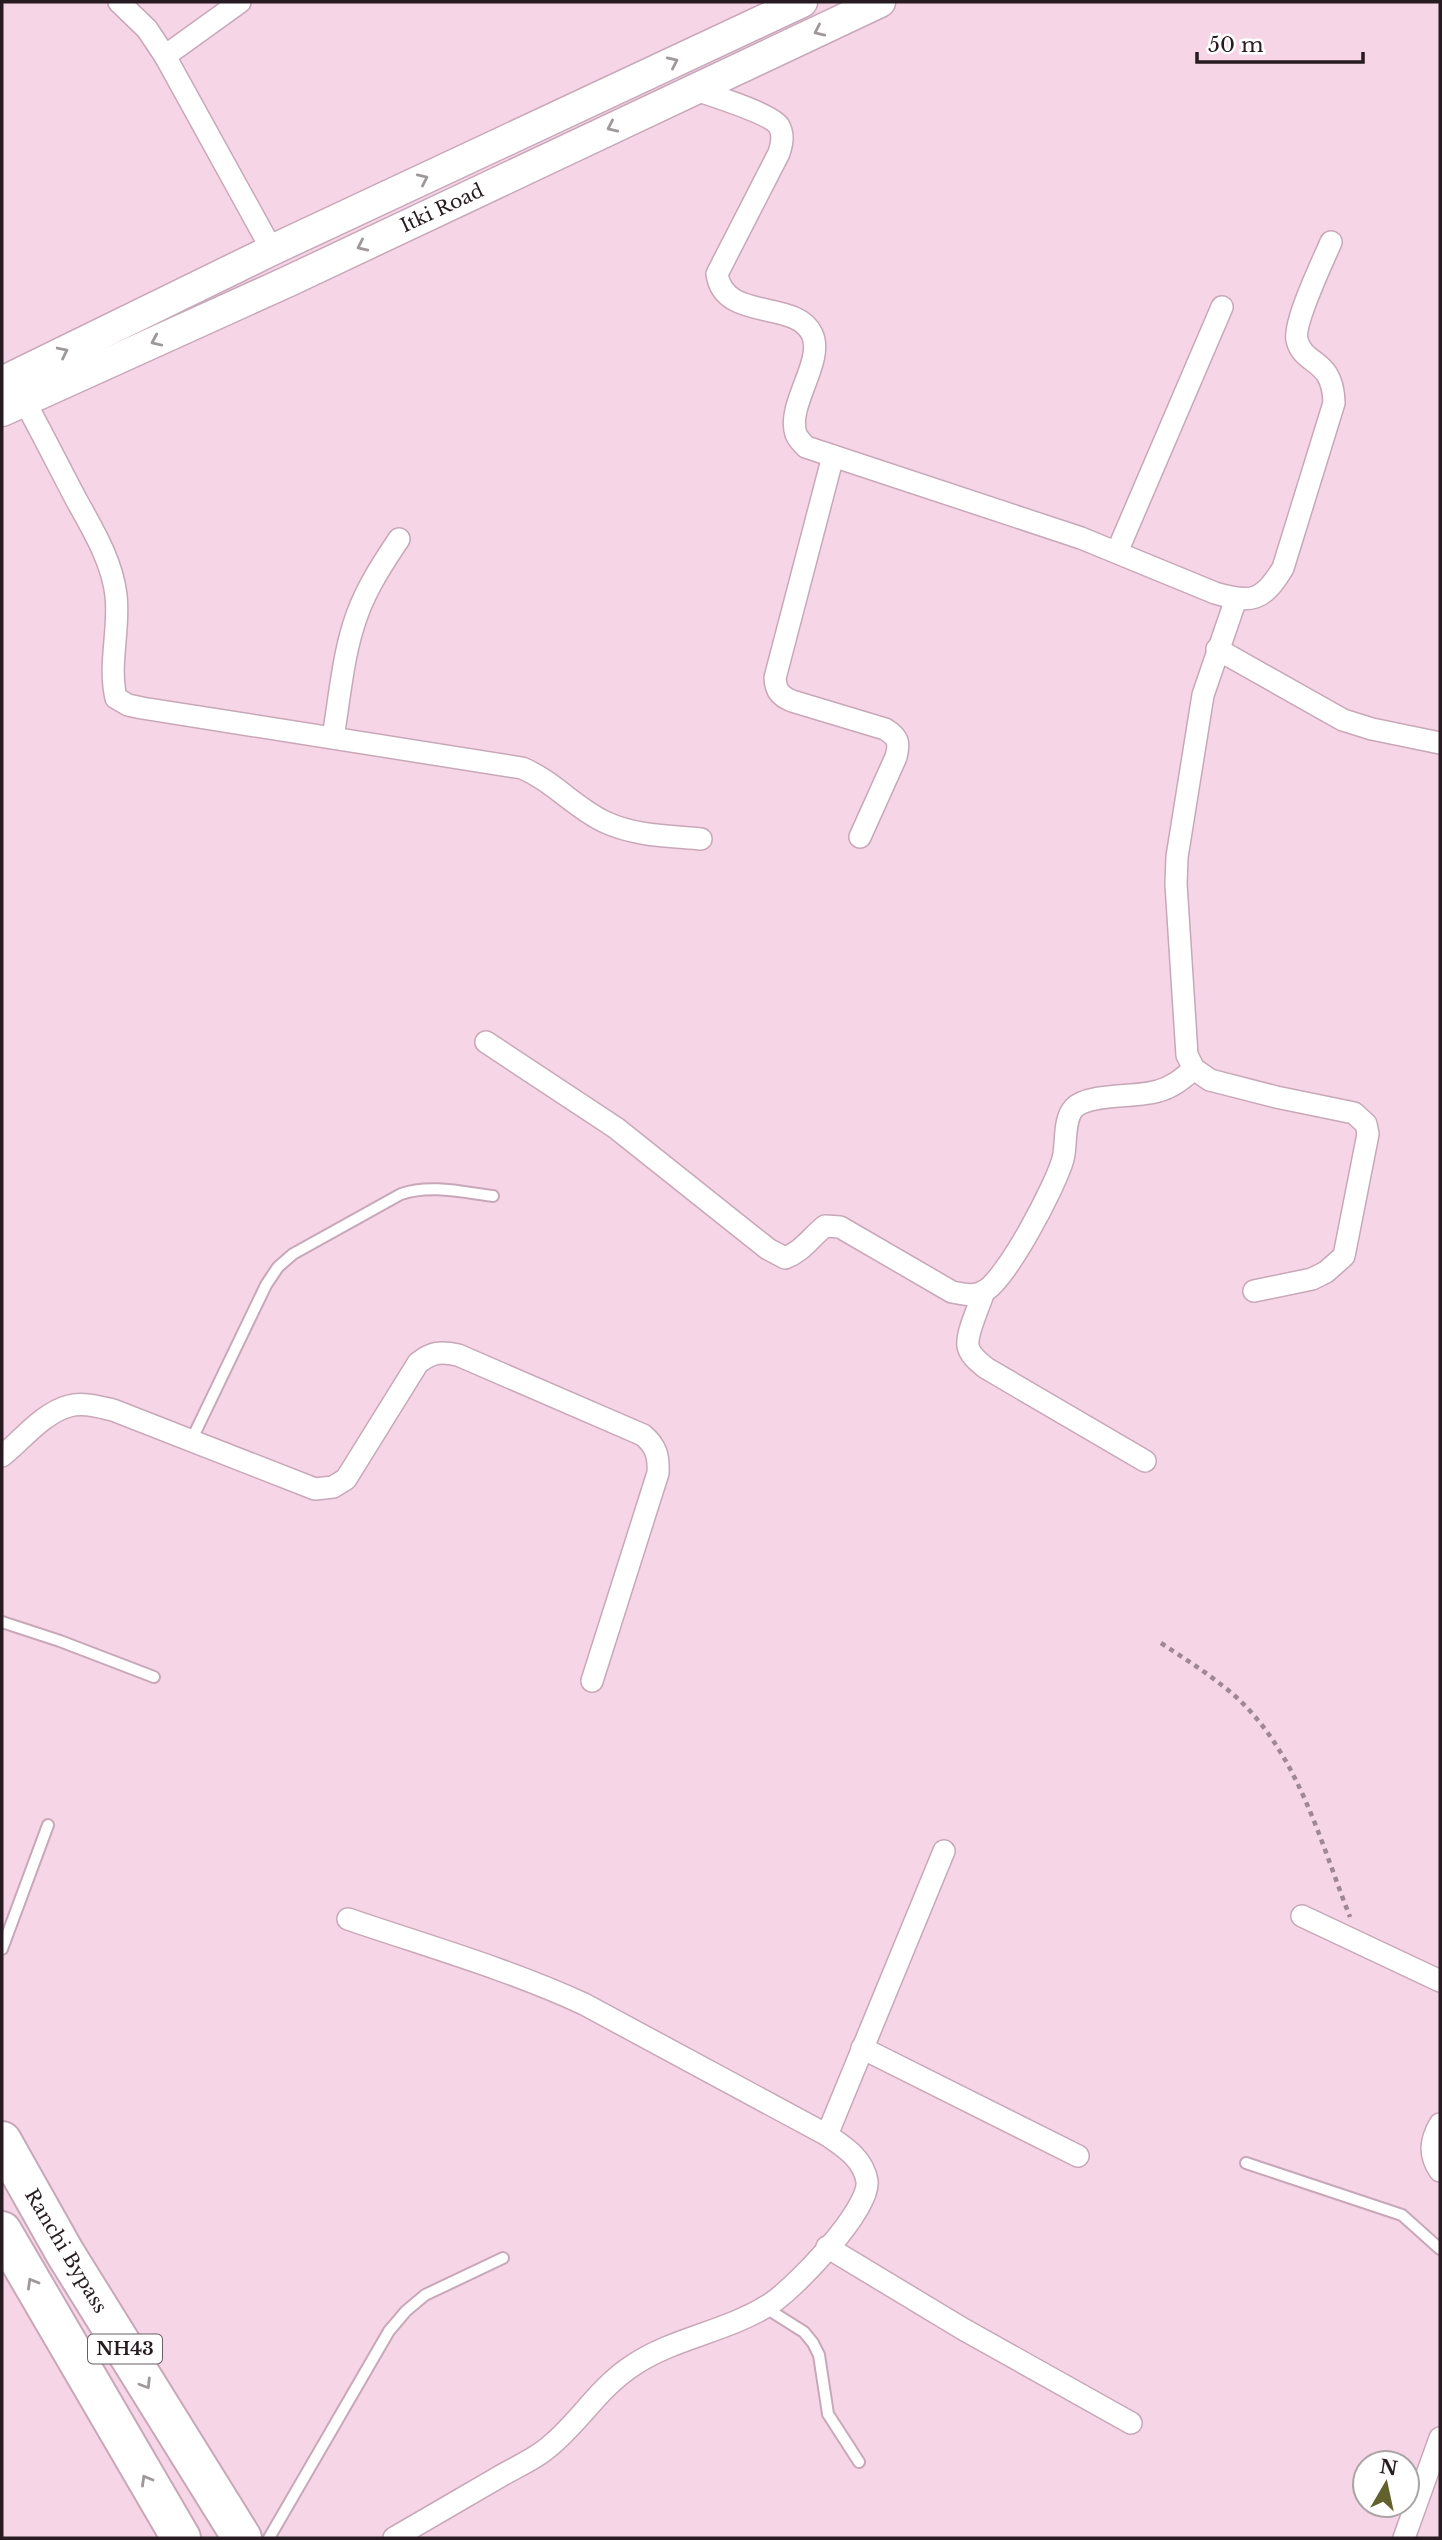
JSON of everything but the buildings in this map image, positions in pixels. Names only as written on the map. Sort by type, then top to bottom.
[{"type":"highway","name":"NH43","points":[[2,2118],[6,2149]]},
{"type":"highway","name":"Ranchi Bypass","points":[[6,2149],[65,2253],[242,2538]]},
{"type":"highway","name":"NH43","points":[[2,2231],[181,2538]]},
{"type":"main road","points":[[9,398],[272,250],[802,2]]},
{"type":"main road","name":"Itki Road","points":[[9,398],[289,281],[880,2]]},
{"type":"street","points":[[119,2],[147,29],[165,56],[272,250]]},
{"type":"street","points":[[165,56],[240,2]]},
{"type":"street","points":[[693,89],[767,117],[779,126],[783,140],[779,153],[717,274],[719,287],[728,297],[805,324],[813,335],[814,352],[798,410],[796,435],[806,447],[1033,522],[1117,552],[1236,600],[1258,598],[1271,587],[1283,568],[1334,403],[1334,386],[1328,373],[1302,350],[1297,338],[1298,324],[1331,242]]},
{"type":"street","points":[[1117,552],[1222,307]]},
{"type":"street","points":[[9,398],[101,546],[111,572],[116,593],[117,620],[112,683],[116,698],[128,705],[142,708],[522,768],[541,776],[603,821],[650,835],[701,839]]},
{"type":"street","points":[[833,456],[775,678],[776,689],[782,697],[885,729],[896,736],[899,744],[896,757],[860,837]]},
{"type":"street","points":[[333,737],[350,635],[365,594],[399,539]]},
{"type":"street","points":[[1236,600],[1209,672],[1198,720],[1177,857],[1176,884],[1187,1055],[1194,1069],[1210,1080],[1354,1113],[1366,1124],[1368,1134],[1344,1256],[1326,1272],[1312,1279],[1254,1291]]},
{"type":"street","points":[[1217,649],[1343,720],[1440,744]]},
{"type":"street","points":[[486,1042],[616,1128],[768,1249],[785,1258],[799,1253],[825,1226],[840,1227],[952,1292],[969,1296],[984,1292]]},
{"type":"street","points":[[1145,1461],[986,1368],[974,1358],[968,1346],[984,1292],[1009,1266],[1058,1176],[1064,1157],[1069,1117],[1075,1106],[1087,1100],[1156,1092],[1176,1085],[1194,1069]]},
{"type":"street","points":[[2,1456],[51,1415],[69,1406],[89,1405],[113,1410],[316,1489],[333,1488],[346,1479],[418,1363],[429,1353],[458,1355],[643,1435],[653,1444],[659,1459],[658,1474],[592,1681]]},
{"type":"street","points":[[827,2135],[944,1851]]},
{"type":"street","points":[[1302,1916],[1440,1981]]},
{"type":"street","points":[[348,1919],[551,1989],[595,2010],[827,2135],[852,2152],[862,2166],[868,2183],[863,2203],[808,2273],[787,2292],[765,2308],[634,2364],[595,2397],[566,2431],[544,2451],[394,2538]]},
{"type":"street","points":[[862,2048],[1078,2155]]},
{"type":"street","points":[[1440,2124],[1431,2146],[1433,2160],[1440,2171]]},
{"type":"street","points":[[828,2247],[963,2329],[1131,2423]]},
{"type":"street","points":[[1404,2538],[1440,2438]]},
{"type":"lane","points":[[191,1441],[266,1285],[278,1267],[293,1255],[401,1194],[415,1189],[493,1196]]},
{"type":"lane","points":[[2,1622],[60,1641],[154,1678]]},
{"type":"lane","points":[[2,1949],[48,1825]]},
{"type":"lane","points":[[1246,2163],[1402,2215],[1440,2249]]},
{"type":"lane","points":[[269,2538],[389,2331],[406,2311],[425,2295],[503,2258]]},
{"type":"lane","points":[[765,2308],[804,2332],[813,2343],[819,2355],[828,2414],[859,2462]]},
{"type":"path","points":[[1161,1643],[1211,1676],[1237,1698],[1280,1749],[1300,1787],[1360,1944]]}]
